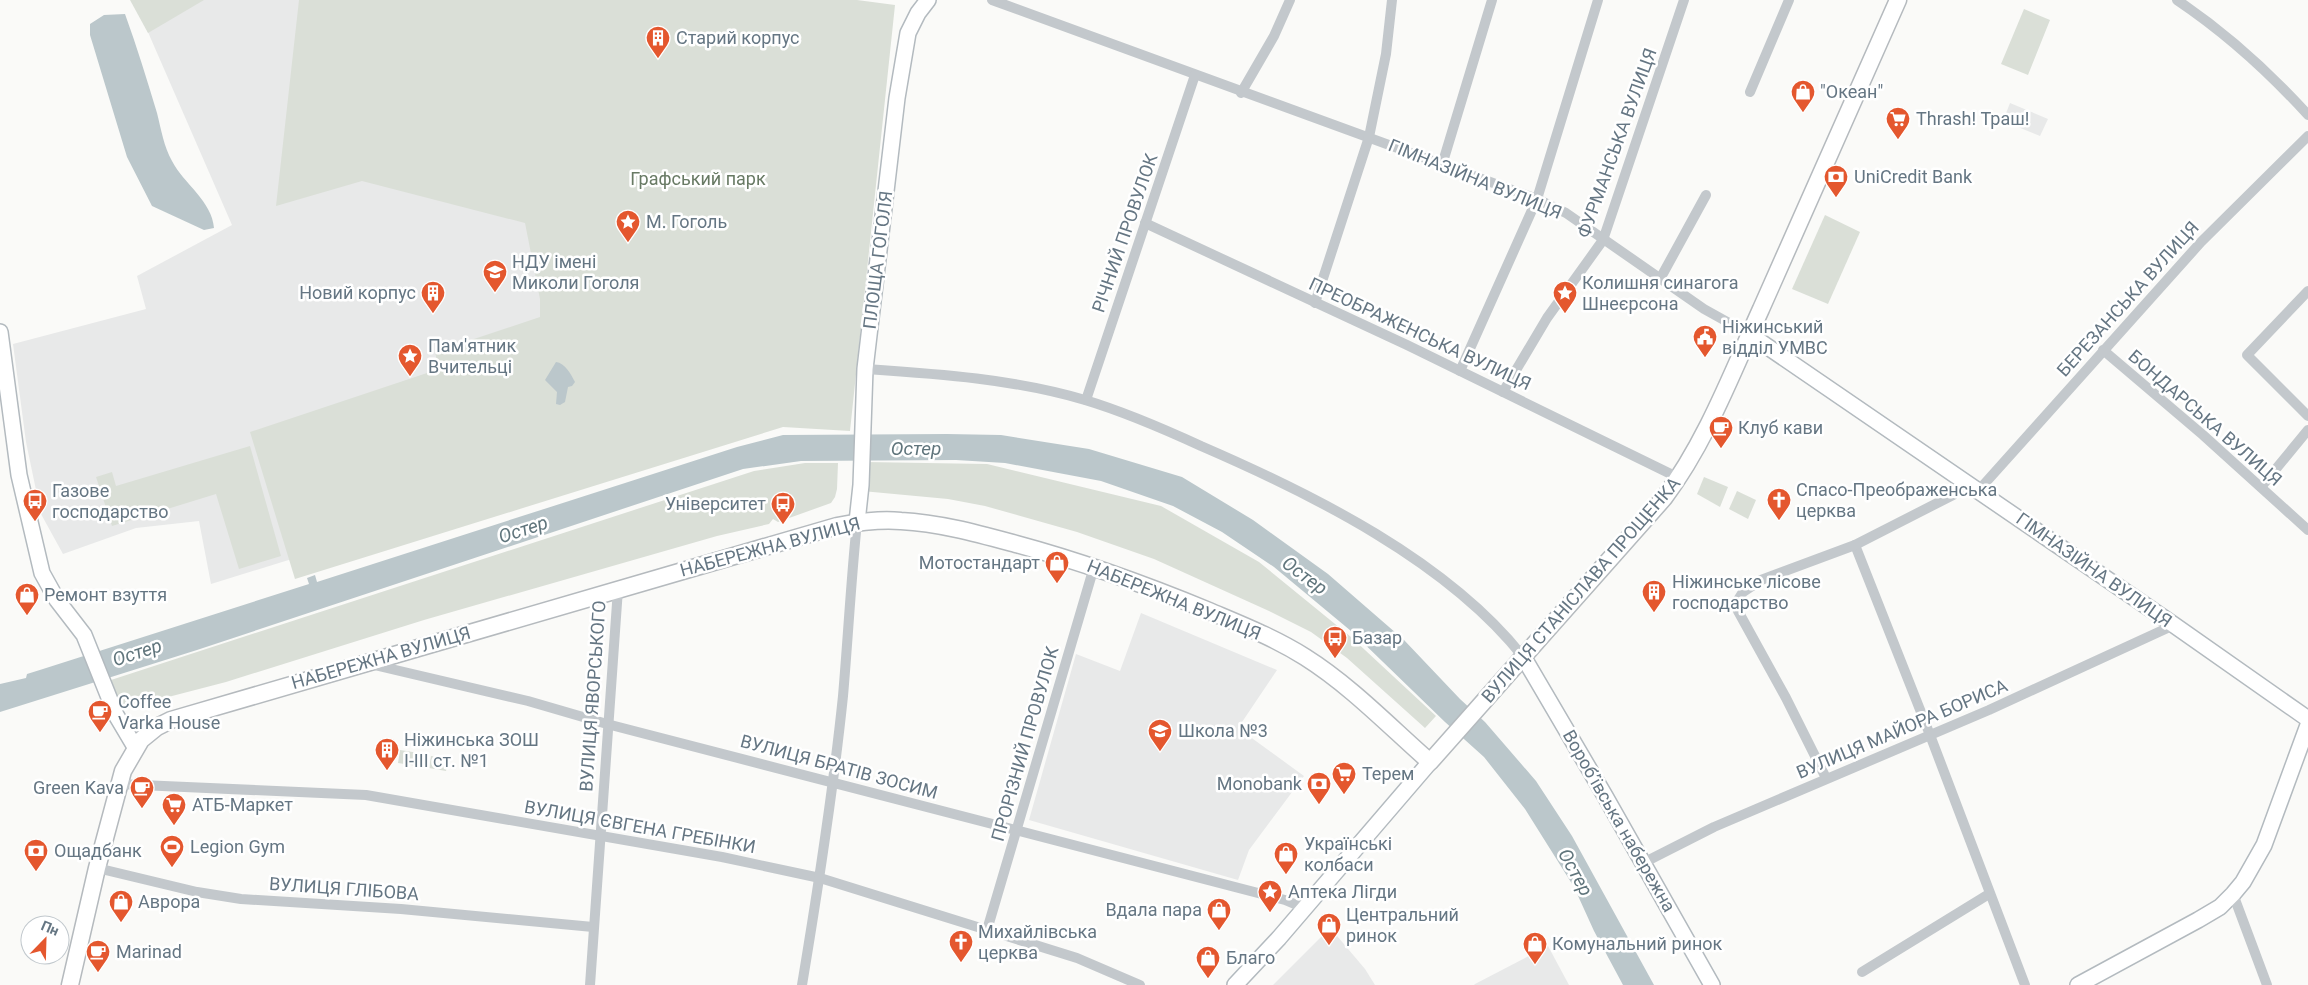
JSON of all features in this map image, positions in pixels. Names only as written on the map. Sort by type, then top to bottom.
[{"type":"main road","name":"ВУЛИЦЯ СТАНІСЛАВА ПРОЩЕНКА","points":[[1430,762],[1524,658],[1664,498],[1679,478],[1708,424],[1898,0]]},
{"type":"main road","name":"НАБЕРЕЖНА ВУЛИЦЯ","points":[[70,985],[120,778],[136,747],[149,733],[171,720],[364,662],[837,526],[857,522],[877,520],[903,521],[942,526],[1094,566],[1154,588],[1287,646],[1338,682],[1430,762]]},
{"type":"street","name":"ГІМНАЗІЙНА ВУЛИЦЯ","points":[[992,0],[1241,93],[1369,137],[1537,199],[1566,213],[1704,309],[1749,334],[2308,719]]},
{"type":"street","points":[[1241,93],[1274,36],[1290,0]]},
{"type":"street","points":[[1315,303],[1369,137],[1386,54],[1392,0]]},
{"type":"street","points":[[1442,165],[1492,0]]},
{"type":"street","points":[[1460,371],[1537,199],[1598,0]]},
{"type":"street","name":"ФУРМАНСЬКА ВУЛИЦЯ","points":[[1503,392],[1547,318],[1603,240],[1684,0]]},
{"type":"street","points":[[1750,92],[1789,0]]},
{"type":"street","points":[[2177,0],[2228,38],[2279,84],[2308,115]]},
{"type":"street","name":"ПЛОЩА ГОГОЛЯ","points":[[857,522],[865,409],[865,369],[905,48],[908,33],[923,1]]},
{"type":"street","name":"РІЧНИЙ ПРОВУЛОК","points":[[1086,400],[1195,75]]},
{"type":"street","name":"БЕРЕЗАНСЬКА ВУЛИЦЯ","points":[[1978,491],[2201,242],[2308,136]]},
{"type":"street","points":[[1660,279],[1706,195]]},
{"type":"street","name":"ПРЕОБРАЖЕНСЬКА ВУЛИЦЯ","points":[[1146,223],[1460,371],[1679,478]]},
{"type":"street","points":[[2308,291],[2247,355],[2308,416]]},
{"type":"street","points":[[0,332],[3,367],[19,475],[42,574],[57,600],[84,635],[116,714],[136,747]]},
{"type":"street","name":"БОНДАРСЬКА ВУЛИЦЯ","points":[[2103,350],[2203,435],[2308,530]]},
{"type":"street","points":[[865,369],[976,378],[1034,388],[1086,400],[1244,464],[1309,497],[1375,534],[1447,583],[1510,641],[1524,658]]},
{"type":"street","points":[[2261,487],[2308,430]]},
{"type":"street","points":[[1826,778],[1786,698],[1738,611],[1738,600],[1743,592],[1761,580],[1856,545],[1953,495],[1965,482]]},
{"type":"street","points":[[802,985],[820,878],[833,782],[857,522]]},
{"type":"street","points":[[1856,545],[2024,985]]},
{"type":"street","name":"ПРОРІЗНИЙ ПРОВУЛОК","points":[[986,930],[1094,566]]},
{"type":"street","name":"ВУЛИЦЯ ЯВОРСЬКОГО","points":[[590,985],[599,836],[618,589]]},
{"type":"street","name":"ВУЛИЦЯ МАЙОРА БОРИСА","points":[[1643,863],[1714,827],[1989,710],[2174,625]]},
{"type":"street","name":"Воробʼївська набережна","points":[[1524,658],[1712,985]]},
{"type":"street","name":"ВУЛИЦЯ БРАТІВ ЗОСИМ","points":[[364,662],[528,701],[608,724],[1285,900],[1304,908]]},
{"type":"street","points":[[2078,985],[2198,920],[2220,907],[2233,894],[2243,882],[2264,845],[2308,726]]},
{"type":"street","name":"ВУЛИЦЯ СТАНІСЛАВА ПРОЩЕНКА","points":[[1235,985],[1430,762]]},
{"type":"street","name":"ВУЛИЦЯ ЄВГЕНА ГРЕБІНКИ","points":[[120,778],[366,795],[722,858],[820,878],[1077,958],[1140,985]]},
{"type":"street","name":"ВУЛИЦЯ ГЛІБОВА","points":[[97,868],[197,892],[241,899],[401,908],[593,927]]},
{"type":"street","points":[[1862,972],[1989,894]]},
{"type":"street","points":[[2233,894],[2267,985]]},
{"type":"shaded area","name":"НДУ імені Миколи Гоголя","points":[[134,0],[780,0],[759,172],[295,558],[211,584],[199,521],[136,528],[63,554],[41,514],[26,442],[13,344],[146,309],[137,276],[232,225]]},
{"type":"shaded area","points":[[2010,103],[2048,119],[2040,136],[2003,121]]},
{"type":"shaded area","name":"Школа №3","points":[[1141,613],[1277,670],[1238,728],[1304,776],[1249,850],[1238,880],[1029,820],[1076,654],[1120,671]]},
{"type":"shaded area","name":"Центральний ринок","points":[[1332,930],[1365,969],[1375,985],[1273,985],[1325,933]]},
{"type":"shaded area","name":"Комунальний ринок","points":[[1548,946],[1569,985],[1474,985],[1475,984]]},
{"type":"green space","points":[[130,0],[204,0],[148,33]]},
{"type":"green space","name":"Графський парк","points":[[299,0],[857,0],[895,5],[850,431],[783,427],[295,579],[250,432],[439,369],[435,352],[540,317],[540,299],[525,223],[362,181],[276,206]]},
{"type":"green space","points":[[2024,9],[2050,20],[2028,75],[2001,64]]},
{"type":"green space","points":[[1825,215],[1860,232],[1828,304],[1792,289]]},
{"type":"green space","points":[[250,446],[281,556],[239,569],[216,494],[112,526],[96,477],[112,472],[116,486]]},
{"type":"green space","points":[[865,462],[987,464],[1161,506],[1259,562],[1351,637],[1436,716],[1425,728],[1347,658],[1311,632],[1154,559],[1077,532],[985,506],[948,499],[862,491]]},
{"type":"green space","points":[[805,463],[838,463],[835,497],[831,503],[778,522],[773,519],[769,524],[717,536],[424,620],[226,682],[122,709],[111,680],[754,471]]},
{"type":"green space","points":[[1704,477],[1728,487],[1720,507],[1697,494]]},
{"type":"green space","points":[[1737,491],[1756,500],[1748,519],[1729,509]]},
{"type":"green space","points":[[400,750],[419,753],[417,766],[398,763]]},
{"type":"green space","points":[[431,756],[448,759],[446,771],[429,768]]},
{"type":"water","points":[[125,14],[146,76],[169,156],[208,209],[214,228],[204,230],[152,206],[127,157],[90,35],[90,24],[104,15]]},
{"type":"water","points":[[556,362],[570,372],[575,382],[572,386],[568,387],[565,402],[560,405],[556,404],[557,392],[545,380]]},
{"type":"water","name":"Остер","points":[[783,435],[1001,435],[1089,449],[1182,477],[1253,520],[1328,574],[1404,640],[1460,699],[1485,722],[1536,781],[1572,836],[1654,985],[1623,985],[1594,931],[1574,887],[1525,809],[1484,757],[1351,631],[1274,567],[1222,532],[1173,506],[1101,481],[1005,463],[956,460],[801,461],[743,469],[197,650],[0,712],[0,684],[26,678],[27,674],[309,584],[307,578],[315,575],[317,582],[737,447]]},
{"type":"place","name":"Старий корпус","points":[[658,59]]},
{"type":"place","name":"\"Океан\"","points":[[1803,113]]},
{"type":"place","name":"Thrash! Траш!","points":[[1898,140]]},
{"type":"place","name":"UniCredit Bank","points":[[1836,198]]},
{"type":"place","name":"М. Гоголь","points":[[628,243]]},
{"type":"place","name":"НДУ імені Миколи Гоголя","points":[[495,293]]},
{"type":"place","name":"Новий корпус","points":[[433,314]]},
{"type":"place","name":"Колишня синагога Шнеєрсона","points":[[1565,314]]},
{"type":"place","name":"Ніжинський відділ УМВС","points":[[1705,358]]},
{"type":"place","name":"Пам'ятник Вчительці","points":[[410,377]]},
{"type":"place","name":"Клуб кави","points":[[1721,449]]},
{"type":"place","name":"Спасо-Преображенська церква","points":[[1779,521]]},
{"type":"place","name":"Газове господарство","points":[[35,522]]},
{"type":"place","name":"Університет","points":[[783,525]]},
{"type":"place","name":"Мотостандарт","points":[[1057,584]]},
{"type":"place","name":"Ніжинське лісове господарство","points":[[1654,613]]},
{"type":"place","name":"Ремонт взуття","points":[[27,616]]},
{"type":"place","name":"Базар","points":[[1335,659]]},
{"type":"place","name":"Coffee Varka House","points":[[100,733]]},
{"type":"place","name":"Школа №3","points":[[1160,752]]},
{"type":"place","name":"Ніжинська ЗОШ І-ІІІ ст. №1","points":[[387,771]]},
{"type":"place","name":"Терем","points":[[1344,795]]},
{"type":"place","name":"Monobank","points":[[1319,805]]},
{"type":"place","name":"Green Kava","points":[[142,809]]},
{"type":"place","name":"АТБ-Маркет","points":[[174,826]]},
{"type":"place","name":"Legion Gym","points":[[172,868]]},
{"type":"place","name":"Ощадбанк","points":[[36,872]]},
{"type":"place","name":"Українські колбаси","points":[[1286,875]]},
{"type":"place","name":"Аптека Лігди","points":[[1270,913]]},
{"type":"place","name":"Аврора","points":[[121,923]]},
{"type":"place","name":"Вдала пара","points":[[1219,931]]},
{"type":"place","name":"Центральний ринок","points":[[1329,946]]},
{"type":"place","name":"Михайлівська церква","points":[[961,963]]},
{"type":"place","name":"Комунальний ринок","points":[[1535,965]]},
{"type":"place","name":"Marinad","points":[[98,973]]},
{"type":"place","name":"Благо","points":[[1208,979]]}]
